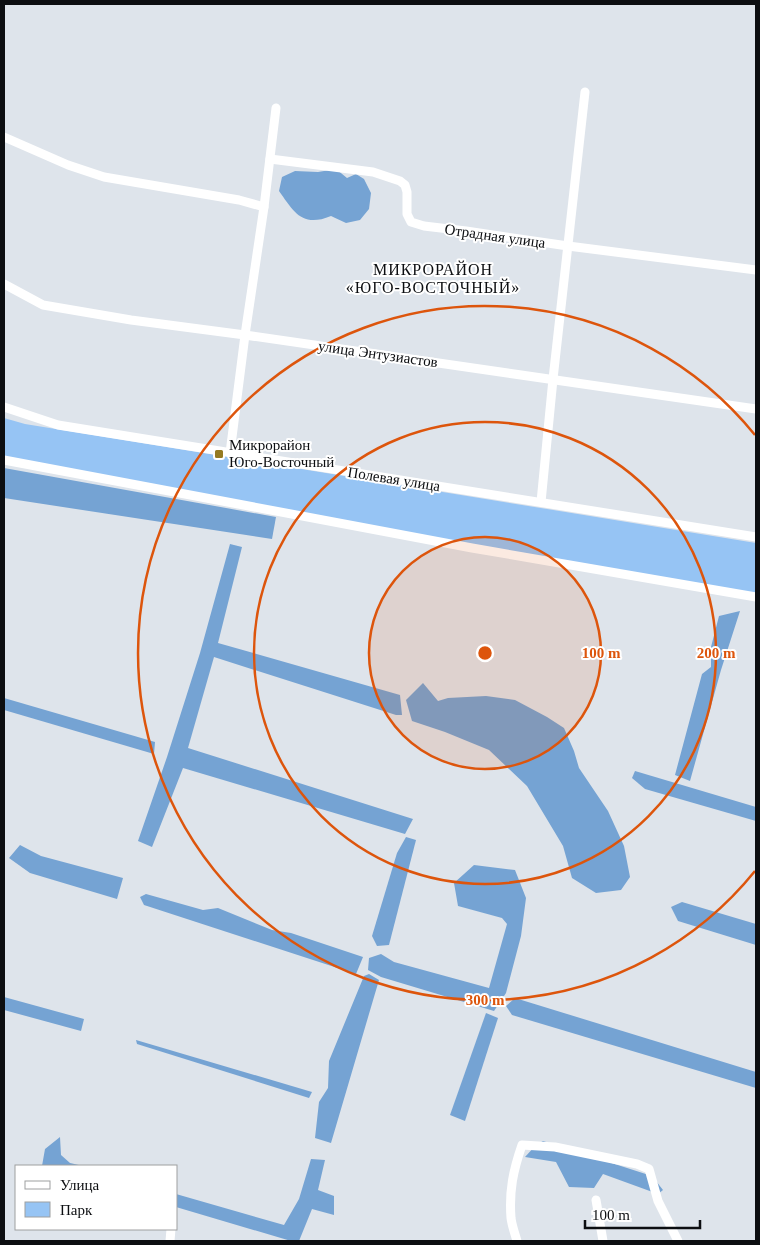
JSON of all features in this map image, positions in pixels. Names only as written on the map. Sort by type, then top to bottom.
[{"type":"street","points":[[541,502],[586,92]]},
{"type":"street","points":[[230,453],[244,335],[264,207],[276,108]]},
{"type":"street","points":[[4,137],[68,165],[104,178],[239,200],[264,207]]},
{"type":"street","name":"Отрадная улица","points":[[270,159],[373,172],[400,181],[405,185],[407,192],[407,214],[412,222],[424,226],[756,270]]},
{"type":"street","name":"улица Энтузиастов","points":[[4,284],[43,305],[131,320],[756,409]]},
{"type":"street","name":"Полевая улица","points":[[4,407],[58,425],[756,537]]},
{"type":"street","points":[[4,460],[462,547],[756,598]]},
{"type":"street","points":[[517,1241],[511,1220],[511,1184],[515,1164],[522,1145],[555,1147],[649,1168],[658,1201],[678,1241]]},
{"type":"street","points":[[596,1200],[603,1241]]},
{"type":"green space","points":[[4,418],[25,424],[756,543],[756,599],[4,461]]},
{"type":"shaded area","points":[[336,169],[347,178],[356,174],[364,179],[371,193],[369,209],[360,220],[346,223],[331,216],[313,220],[306,219],[294,211],[279,191],[282,177],[295,171],[318,172]]},
{"type":"shaded area","points":[[4,468],[276,517],[272,539],[4,498]]},
{"type":"shaded area","points":[[230,544],[242,547],[218,643],[400,695],[402,715],[396,715],[214,657],[188,748],[413,819],[405,834],[183,768],[152,847],[138,841],[200,653]]},
{"type":"shaded area","points":[[740,611],[721,670],[690,781],[675,775],[702,674],[711,667],[711,647],[719,616]]},
{"type":"shaded area","points":[[423,683],[438,701],[448,698],[486,696],[515,700],[564,728],[579,768],[608,811],[624,846],[630,877],[621,890],[596,893],[572,878],[563,846],[527,786],[489,750],[412,721],[406,700]]},
{"type":"shaded area","points":[[4,698],[155,742],[154,754],[4,710]]},
{"type":"shaded area","points":[[635,771],[756,807],[756,821],[645,789],[632,778]]},
{"type":"shaded area","points":[[406,837],[416,840],[389,945],[377,946],[372,936],[397,853]]},
{"type":"shaded area","points":[[20,845],[41,856],[123,878],[117,899],[30,873],[9,858]]},
{"type":"shaded area","points":[[474,865],[515,870],[526,898],[521,936],[506,993],[494,1011],[381,977],[368,970],[369,958],[381,954],[394,962],[489,988],[507,924],[502,918],[458,906],[454,883]]},
{"type":"shaded area","points":[[146,894],[203,910],[218,908],[272,930],[291,933],[363,957],[356,974],[144,905],[140,897]]},
{"type":"shaded area","points":[[682,902],[756,924],[756,945],[678,921],[671,907]]},
{"type":"shaded area","points":[[369,974],[379,980],[331,1143],[315,1138],[319,1102],[328,1088],[329,1061],[364,976]]},
{"type":"shaded area","points":[[4,997],[84,1019],[81,1031],[4,1010]]},
{"type":"shaded area","points":[[515,998],[756,1072],[756,1088],[512,1015],[506,1006]]},
{"type":"shaded area","points":[[486,1013],[498,1018],[465,1121],[450,1115]]},
{"type":"shaded area","points":[[136,1040],[312,1092],[309,1098],[137,1044]]},
{"type":"shaded area","points":[[60,1137],[61,1155],[70,1163],[79,1165],[42,1165],[45,1149]]},
{"type":"shaded area","points":[[543,1141],[652,1176],[663,1190],[658,1194],[603,1174],[594,1188],[569,1187],[556,1162],[525,1157],[536,1145]]},
{"type":"shaded area","points":[[311,1159],[325,1160],[318,1190],[334,1196],[334,1215],[312,1209],[299,1241],[291,1241],[178,1208],[178,1195],[284,1225],[299,1199]]},
{"type":"place","name":"Микрорайон Юго-Восточный","points":[[219,454]]},
{"type":"district","name":"МИКРОРАЙОН «ЮГО-ВОСТОЧНЫЙ»","points":[[433,278]]}]
